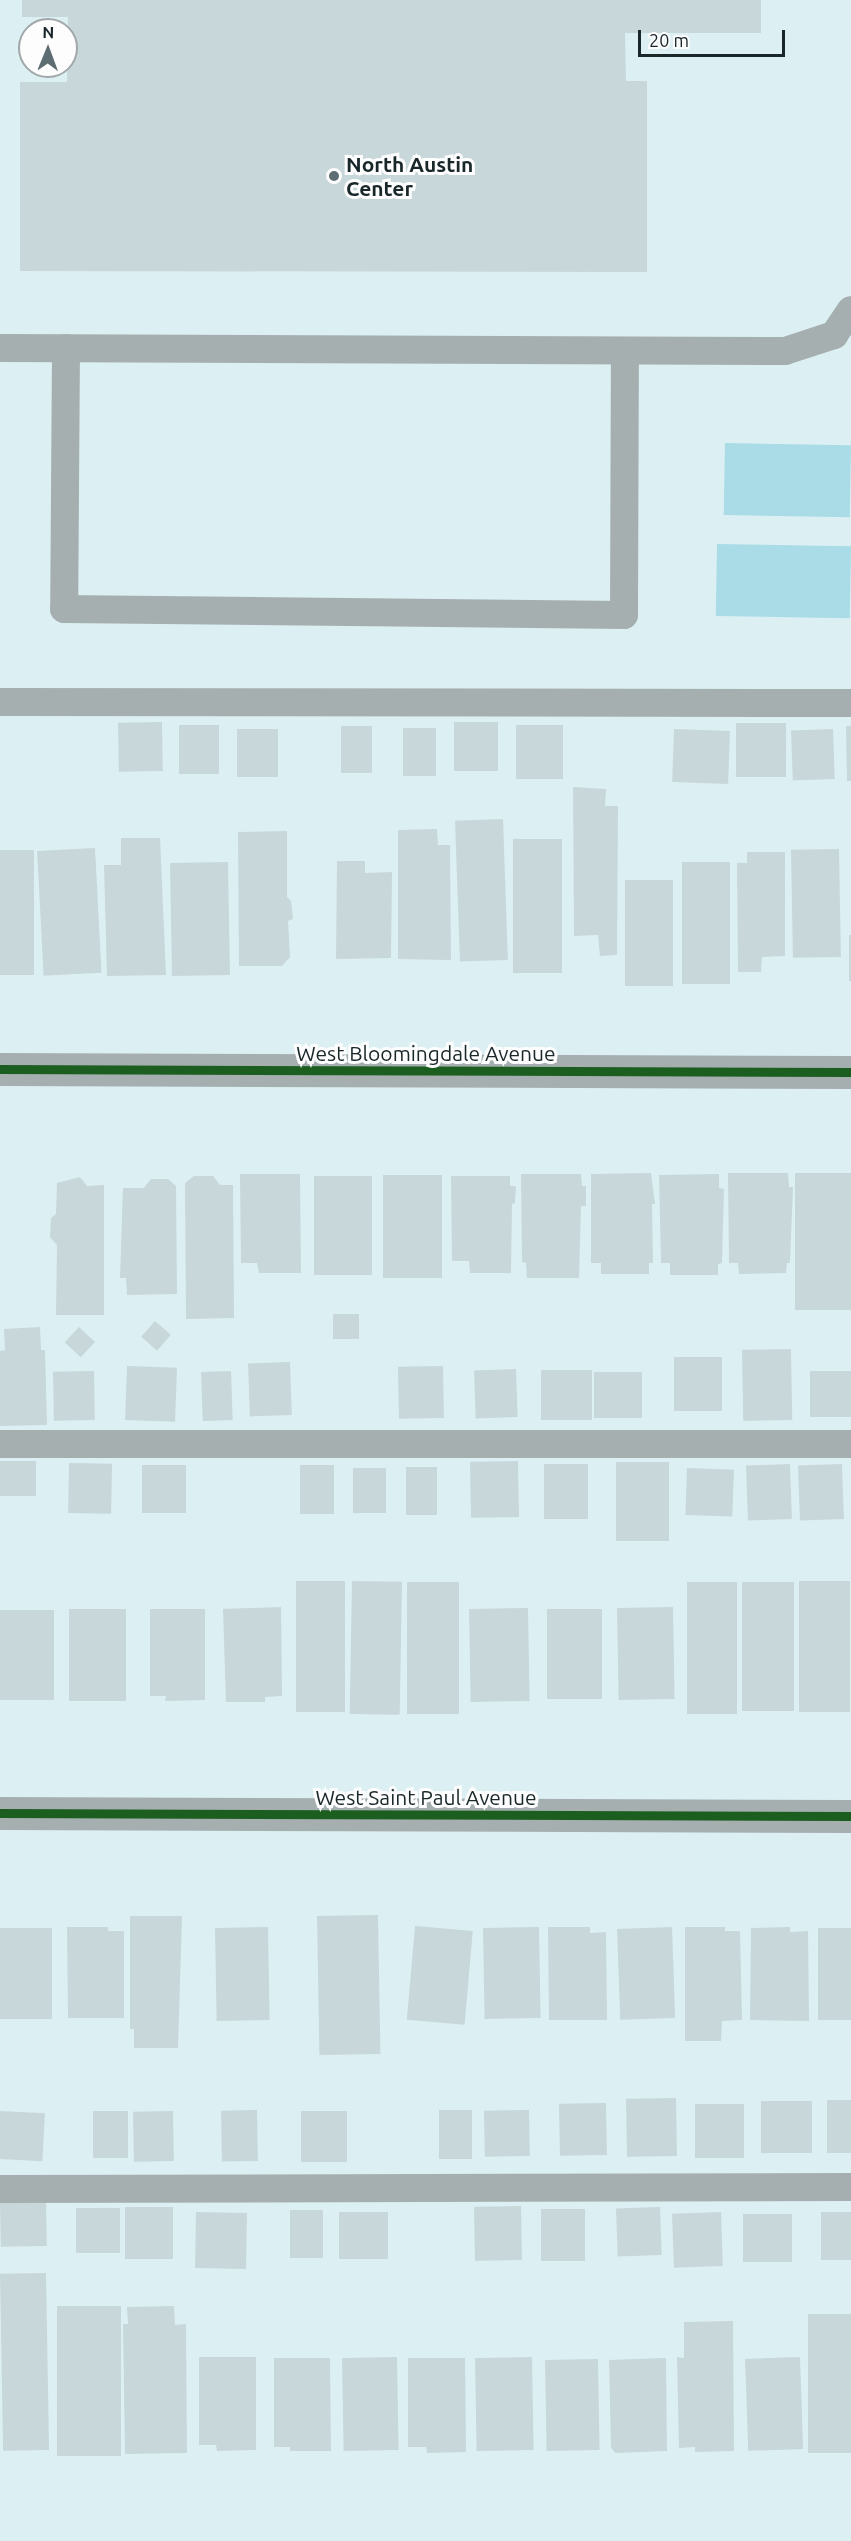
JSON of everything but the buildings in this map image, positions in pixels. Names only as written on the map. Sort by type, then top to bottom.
[{"type":"street","name":"West Bloomingdale Avenue","points":[[0,1070],[851,1072]]},
{"type":"street","name":"West Saint Paul Avenue","points":[[0,1813],[851,1816]]},
{"type":"lane","points":[[0,348],[785,351],[834,334],[851,310]]},
{"type":"lane","points":[[66,348],[64,609],[624,615],[625,351]]},
{"type":"lane","points":[[0,702],[851,703]]},
{"type":"lane","points":[[0,1444],[851,1444]]},
{"type":"lane","points":[[0,2189],[851,2187]]},
{"type":"shaded area","points":[[725,443],[851,445],[850,517],[724,515]]},
{"type":"shaded area","points":[[717,544],[851,546],[850,618],[716,616]]},
{"type":"cycle path","points":[[0,1069],[851,1072]]},
{"type":"cycle path","points":[[0,1813],[851,1816]]},
{"type":"place","name":"North Austin Center","points":[[334,176]]}]
